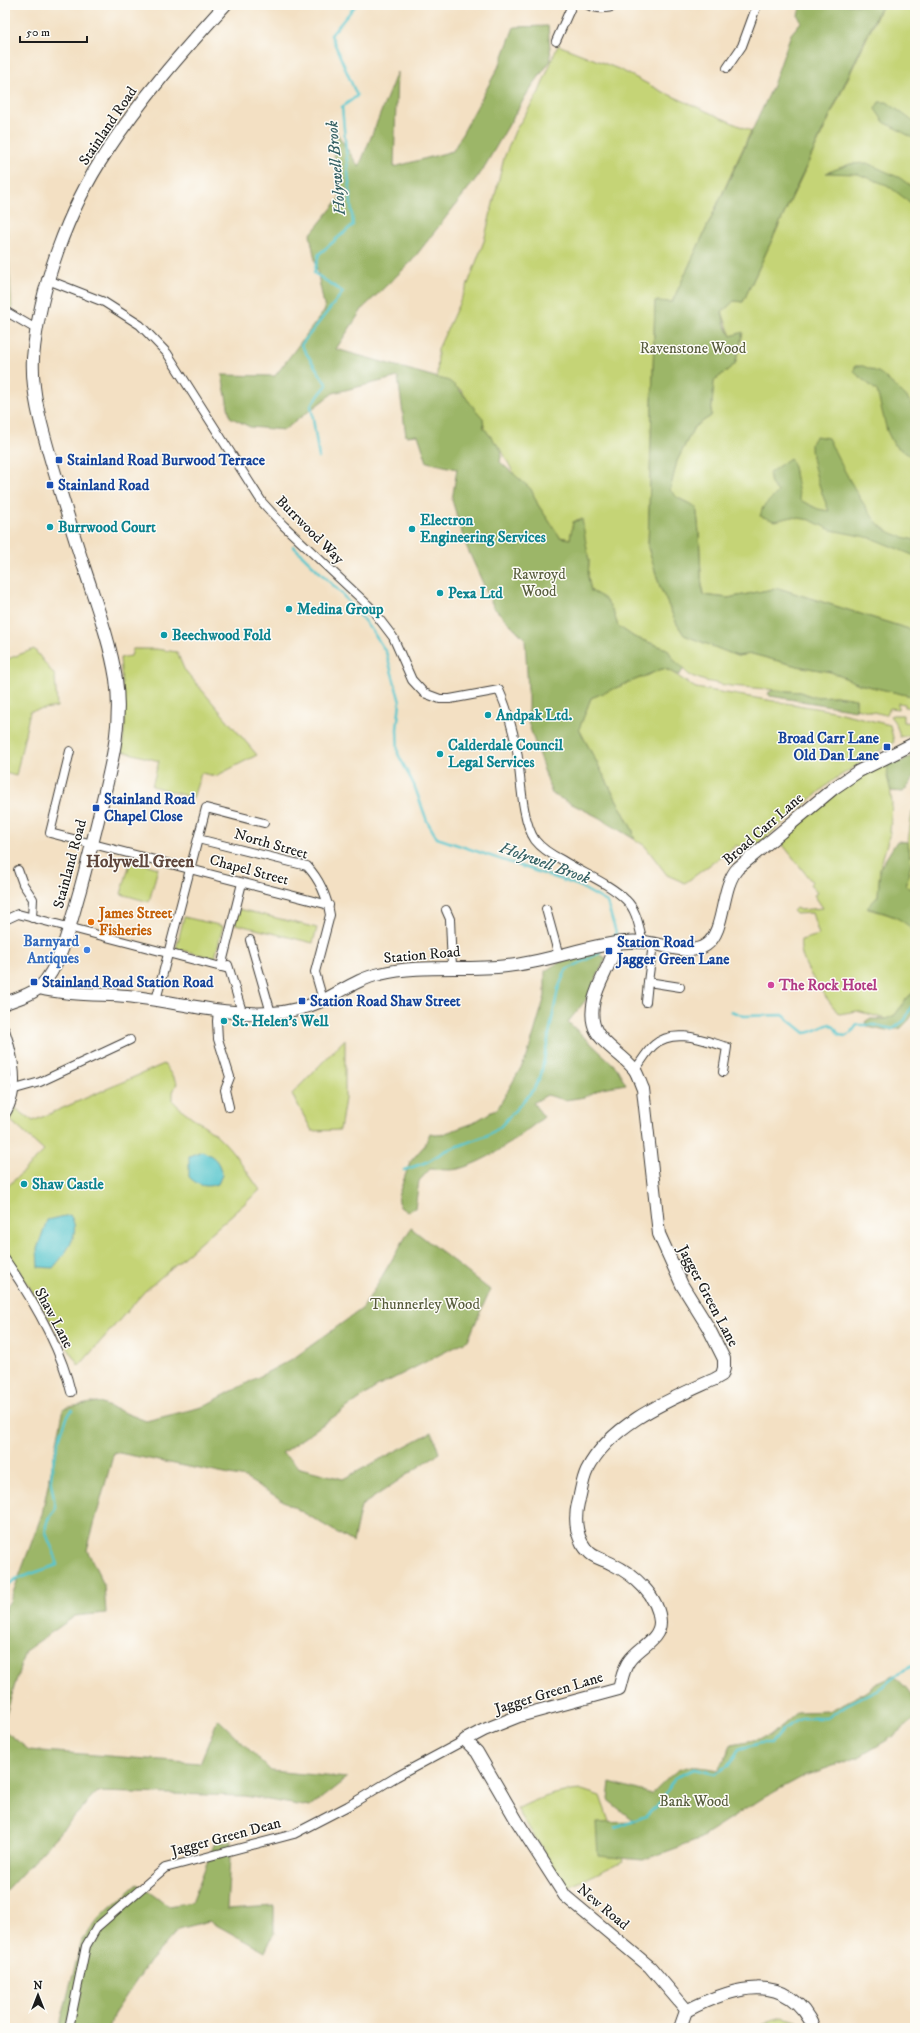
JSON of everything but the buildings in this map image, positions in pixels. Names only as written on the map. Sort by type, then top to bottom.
[{"type":"street","name":"Stainland Road","points":[[5,1003],[25,996],[39,988],[51,973],[70,927],[115,751],[119,717],[116,678],[101,618],[49,453],[36,401],[33,362],[36,329],[48,280],[74,211],[106,152],[156,84],[225,5]]},
{"type":"street","points":[[556,41],[572,5]]},
{"type":"street","points":[[588,5],[594,8],[609,8],[617,5]]},
{"type":"street","points":[[727,68],[742,46],[757,5]]},
{"type":"street","name":"Burrwood Way","points":[[48,280],[104,302],[140,325],[167,353],[262,502],[282,525],[370,607],[393,637],[412,680],[424,693],[440,699],[450,699],[499,690],[509,712],[517,752],[522,794],[530,829],[535,840],[552,854],[627,900],[648,943]]},
{"type":"street","points":[[5,311],[36,329]]},
{"type":"street","name":"Broad Carr Lane","points":[[599,946],[616,943],[648,943],[689,950],[700,948],[708,944],[716,931],[730,879],[738,868],[834,788],[859,771],[915,744]]},
{"type":"street","name":"Chapel Street","points":[[70,751],[50,833],[329,905]]},
{"type":"street","points":[[156,1000],[206,808],[264,823]]},
{"type":"street","name":"North Street","points":[[198,839],[308,866],[318,877],[329,905],[330,915],[315,972],[323,1000]]},
{"type":"street","points":[[18,870],[24,884],[33,898],[32,918]]},
{"type":"street","points":[[242,883],[225,952],[225,968],[242,1012]]},
{"type":"street","points":[[546,909],[559,956]]},
{"type":"street","points":[[446,910],[450,919],[452,967]]},
{"type":"street","points":[[5,920],[18,914],[225,968]]},
{"type":"street","points":[[250,940],[271,1013]]},
{"type":"street","name":"Jagger Green Lane","points":[[465,1740],[519,1716],[618,1689],[629,1661],[641,1647],[658,1633],[660,1622],[657,1606],[650,1594],[636,1580],[614,1564],[591,1554],[582,1544],[577,1527],[577,1509],[586,1471],[604,1444],[639,1417],[722,1375],[724,1368],[724,1359],[682,1285],[659,1234],[643,1089],[635,1070],[597,1035],[593,1020],[594,999],[613,956],[616,943]]},
{"type":"street","points":[[646,1002],[648,982],[648,943]]},
{"type":"street","name":"Station Road","points":[[39,988],[56,992],[127,996],[218,1010],[271,1013],[293,1010],[323,1000],[348,986],[379,974],[452,967],[504,967],[531,964],[599,946]]},
{"type":"street","points":[[648,982],[680,987]]},
{"type":"street","points":[[218,1010],[218,1039],[230,1077],[225,1090],[229,1107]]},
{"type":"street","points":[[5,1030],[11,1048],[15,1085],[5,1115]]},
{"type":"street","points":[[635,1070],[654,1044],[667,1038],[693,1037],[727,1047],[723,1072]]},
{"type":"street","points":[[5,1083],[15,1085],[40,1082],[130,1040]]},
{"type":"street","name":"Shaw Lane","points":[[5,1259],[46,1328],[62,1362],[71,1392]]},
{"type":"street","name":"New Road","points":[[465,1740],[477,1752],[516,1821],[565,1896],[650,1967],[686,2011]]},
{"type":"street","name":"Jagger Green Dean","points":[[69,2028],[86,1946],[97,1927],[165,1868],[294,1834],[348,1806],[396,1777],[465,1740]]},
{"type":"street","points":[[680,2028],[686,2011],[737,1989],[761,1988],[782,1994],[797,2004],[807,2014],[814,2028]]},
{"type":"green space","name":"Ravenstone Wood","points":[[801,5],[884,5],[878,12],[743,302],[734,301],[722,312],[725,325],[731,336],[743,332],[735,364],[714,381],[711,416],[694,427],[677,461],[670,490],[678,498],[696,507],[699,529],[703,595],[728,598],[778,588],[915,631],[915,697],[859,684],[831,672],[797,666],[752,654],[737,656],[684,635],[677,624],[660,587],[648,547],[655,301],[672,302],[772,88],[791,34],[801,22],[798,15]]},
{"type":"green space","points":[[884,5],[915,5],[915,631],[778,588],[728,598],[703,595],[699,529],[696,507],[678,498],[670,490],[677,461],[694,427],[711,416],[714,381],[735,364],[743,333],[731,336],[722,312],[734,301],[743,302],[879,12]]},
{"type":"green space","name":"Rawroyd Wood","points":[[548,26],[551,60],[528,92],[482,171],[411,262],[363,308],[336,349],[449,381],[454,385],[483,418],[484,428],[502,451],[500,462],[531,489],[538,505],[560,537],[570,539],[573,522],[582,519],[589,561],[588,577],[591,591],[604,598],[613,611],[618,626],[634,637],[667,649],[675,661],[684,669],[679,675],[669,670],[662,669],[591,698],[579,729],[633,831],[634,839],[598,817],[552,794],[528,722],[525,639],[494,608],[465,543],[452,500],[457,469],[427,462],[418,435],[406,436],[398,377],[333,393],[284,430],[250,427],[230,417],[222,375],[275,376],[325,310],[310,235],[340,198],[330,123],[359,167],[397,72],[394,167],[453,151],[500,64],[514,27]]},
{"type":"green space","points":[[558,45],[621,70],[661,91],[751,131],[672,303],[655,301],[648,548],[660,587],[677,624],[684,635],[737,656],[752,654],[797,666],[831,672],[859,684],[915,697],[915,708],[905,707],[905,704],[898,703],[898,709],[890,708],[886,715],[856,708],[856,699],[836,696],[814,697],[800,692],[731,686],[705,681],[689,675],[675,661],[667,649],[634,637],[618,626],[613,611],[604,599],[591,591],[588,577],[589,561],[579,519],[573,522],[570,539],[560,537],[538,505],[531,490],[515,476],[502,451],[484,428],[483,418],[473,408],[461,390],[437,378],[438,349],[468,284],[484,241],[504,158],[515,131],[539,92]]},
{"type":"green space","points":[[879,102],[887,102],[915,123],[915,139],[884,122],[875,109]]},
{"type":"green space","points":[[867,163],[900,178],[915,189],[915,206],[887,185],[858,174],[826,173],[850,164]]},
{"type":"green space","points":[[5,204],[12,310],[10,321],[5,319]]},
{"type":"green space","points":[[855,366],[863,366],[880,373],[906,396],[915,409],[915,459],[894,445],[887,431],[877,391],[854,372]]},
{"type":"green space","points":[[816,436],[828,438],[861,500],[876,522],[883,528],[898,536],[915,540],[915,556],[871,538],[831,530],[810,520],[792,517],[775,521],[760,516],[763,507],[778,492],[771,484],[769,473],[790,458],[794,467],[800,500],[818,509],[829,511],[812,459],[811,444]]},
{"type":"green space","points":[[34,649],[55,676],[57,707],[30,711],[16,776],[5,773],[5,660]]},
{"type":"green space","points":[[133,649],[156,649],[177,652],[184,669],[257,755],[216,776],[201,773],[193,798],[152,786],[159,761],[122,751],[125,722],[120,658],[131,656]]},
{"type":"green space","points":[[662,669],[674,674],[696,688],[833,711],[890,725],[894,742],[832,781],[756,846],[745,853],[737,845],[685,883],[667,875],[645,846],[634,839],[633,831],[579,729],[591,698]]},
{"type":"green space","points":[[773,690],[800,692],[814,697],[836,696],[856,699],[856,710],[770,696],[768,693]]},
{"type":"green space","points":[[903,715],[903,722],[915,723],[915,734],[900,737],[896,724],[890,716]]},
{"type":"green space","points":[[915,754],[915,771],[911,783],[903,792],[891,791],[887,777],[888,764],[902,761]]},
{"type":"green space","points":[[887,762],[892,803],[890,833],[880,868],[878,896],[868,909],[895,917],[908,925],[915,935],[916,954],[915,991],[906,999],[895,1015],[886,1019],[857,1011],[839,1014],[813,979],[803,959],[801,940],[819,935],[812,913],[796,914],[793,911],[796,908],[800,910],[823,908],[814,895],[817,893],[810,884],[812,882],[780,841],[838,791]]},
{"type":"green space","points":[[912,812],[915,813],[915,892],[906,886],[911,863],[908,842]]},
{"type":"green space","points":[[897,841],[908,842],[911,863],[906,886],[915,892],[915,934],[911,928],[894,916],[867,908],[878,896],[880,868]]},
{"type":"green space","points":[[131,860],[158,868],[149,902],[121,894]]},
{"type":"green space","points":[[239,909],[317,928],[313,943],[235,924]]},
{"type":"green space","points":[[184,917],[223,926],[215,958],[176,949]]},
{"type":"green space","points":[[596,952],[606,958],[585,1001],[568,1022],[616,1067],[626,1084],[602,1088],[585,1097],[565,1100],[547,1095],[533,1103],[544,1117],[524,1133],[493,1154],[470,1165],[455,1170],[430,1169],[419,1181],[415,1208],[407,1212],[400,1207],[398,1196],[410,1162],[425,1145],[430,1133],[440,1135],[471,1124],[498,1108],[527,1057],[545,996],[545,971],[558,963]]},
{"type":"green space","points":[[915,991],[915,1011],[901,1028],[886,1031],[868,1027],[865,1022],[869,1019],[886,1019],[895,1015],[906,999]]},
{"type":"green space","points":[[345,1039],[345,1099],[340,1130],[312,1131],[292,1094]]},
{"type":"green space","points":[[164,1064],[177,1083],[173,1092],[173,1101],[185,1112],[211,1130],[228,1146],[260,1190],[144,1292],[79,1366],[5,1248],[5,1189],[44,1151],[10,1120],[15,1108],[33,1121]]},
{"type":"green space","name":"Thunnerley Wood","points":[[411,1228],[490,1290],[468,1340],[375,1388],[282,1453],[300,1468],[343,1479],[432,1432],[439,1453],[361,1506],[353,1542],[245,1478],[114,1452],[87,1550],[104,1585],[106,1613],[75,1616],[25,1651],[5,1718],[5,1608],[10,1601],[42,1514],[64,1408],[97,1402],[146,1421],[202,1407],[294,1358],[363,1308]]},
{"type":"green space","name":"Bank Wood","points":[[894,1676],[911,1694],[914,1704],[915,1719],[894,1736],[859,1757],[804,1776],[763,1798],[696,1841],[643,1860],[598,1856],[596,1823],[635,1822],[608,1800],[610,1782],[652,1794],[669,1777],[681,1769],[695,1767],[719,1770],[732,1744],[769,1737],[798,1712],[829,1711],[864,1693],[876,1684]]},
{"type":"green space","points":[[218,1719],[271,1771],[347,1778],[310,1807],[245,1796],[97,1792],[5,1892],[5,1731],[29,1750],[200,1763]]},
{"type":"green space","points":[[582,1790],[600,1796],[623,1861],[567,1888],[517,1809],[548,1796]]},
{"type":"green space","points":[[231,1841],[227,1909],[274,1906],[274,1933],[265,1952],[209,1921],[179,1929],[149,1962],[114,2014],[109,2028],[59,2028],[82,1940],[99,1918],[138,1884],[168,1906],[192,1902],[215,1842]]},
{"type":"green space","points":[[783,2017],[797,2021],[808,2028],[756,2028],[771,2020]]},
{"type":"water","points":[[202,1151],[210,1155],[218,1163],[222,1175],[218,1184],[206,1186],[189,1177],[189,1156]]},
{"type":"water","points":[[70,1215],[75,1229],[71,1243],[67,1250],[53,1268],[38,1267],[37,1249],[47,1220]]},
{"type":"waterway","name":"Holywell Brook","points":[[319,458],[311,405],[327,385],[301,345],[343,292],[314,273],[319,254],[353,225],[342,107],[357,96],[331,35],[356,5]]},
{"type":"waterway","name":"Holywell Brook","points":[[293,546],[341,593],[371,629],[386,652],[400,702],[397,729],[398,754],[414,785],[427,821],[437,838],[577,885],[607,902],[616,933],[611,940]]},
{"type":"waterway","name":"Holywell Brook","points":[[404,1170],[427,1162],[445,1151],[488,1135],[500,1127],[534,1089],[541,1075],[558,989],[566,970],[598,954],[602,949]]},
{"type":"waterway","points":[[731,1011],[744,1016],[783,1015],[805,1033],[812,1032],[830,1024],[835,1028],[839,1035],[846,1036],[851,1033],[857,1025],[874,1025],[893,1029],[905,1020],[911,1007],[915,1005]]},
{"type":"waterway","name":"Holywell Brook","points":[[5,1587],[16,1579],[57,1565],[53,1550],[47,1537],[46,1525],[55,1510],[51,1482],[55,1455],[64,1424],[72,1410]]},
{"type":"waterway","points":[[615,1828],[646,1816],[660,1803],[675,1778],[694,1769],[715,1774],[728,1766],[739,1749],[760,1743],[771,1743],[783,1729],[802,1718],[827,1718],[846,1705],[882,1687],[903,1670],[915,1665]]},
{"type":"place","name":"Stainland Road Burwood Terrace","points":[[59,460]]},
{"type":"place","name":"Stainland Road","points":[[50,485]]},
{"type":"place","name":"Burrwood Court","points":[[50,527]]},
{"type":"place","name":"Electron Engineering Services","points":[[412,529]]},
{"type":"place","name":"Pexa Ltd","points":[[440,593]]},
{"type":"place","name":"Medina Group","points":[[289,609]]},
{"type":"place","name":"Beechwood Fold","points":[[164,635]]},
{"type":"place","name":"Andpak Ltd.","points":[[488,715]]},
{"type":"place","name":"Broad Carr Lane Old Dan Lane","points":[[887,747]]},
{"type":"place","name":"Calderdale Council Legal Services","points":[[440,754]]},
{"type":"place","name":"Stainland Road Chapel Close","points":[[96,808]]},
{"type":"place","name":"James Street Fisheries","points":[[91,922]]},
{"type":"place","name":"Barnyard Antiques","points":[[87,950]]},
{"type":"place","name":"Station Road Jagger Green Lane","points":[[609,951]]},
{"type":"place","name":"Stainland Road Station Road","points":[[34,982]]},
{"type":"place","name":"The Rock Hotel","points":[[771,985]]},
{"type":"place","name":"Station Road Shaw Street","points":[[302,1001]]},
{"type":"place","name":"St. Helen's Well","points":[[224,1021]]},
{"type":"place","name":"Shaw Castle","points":[[24,1184]]},
{"type":"district","name":"Holywell Green","points":[[140,862]]}]
